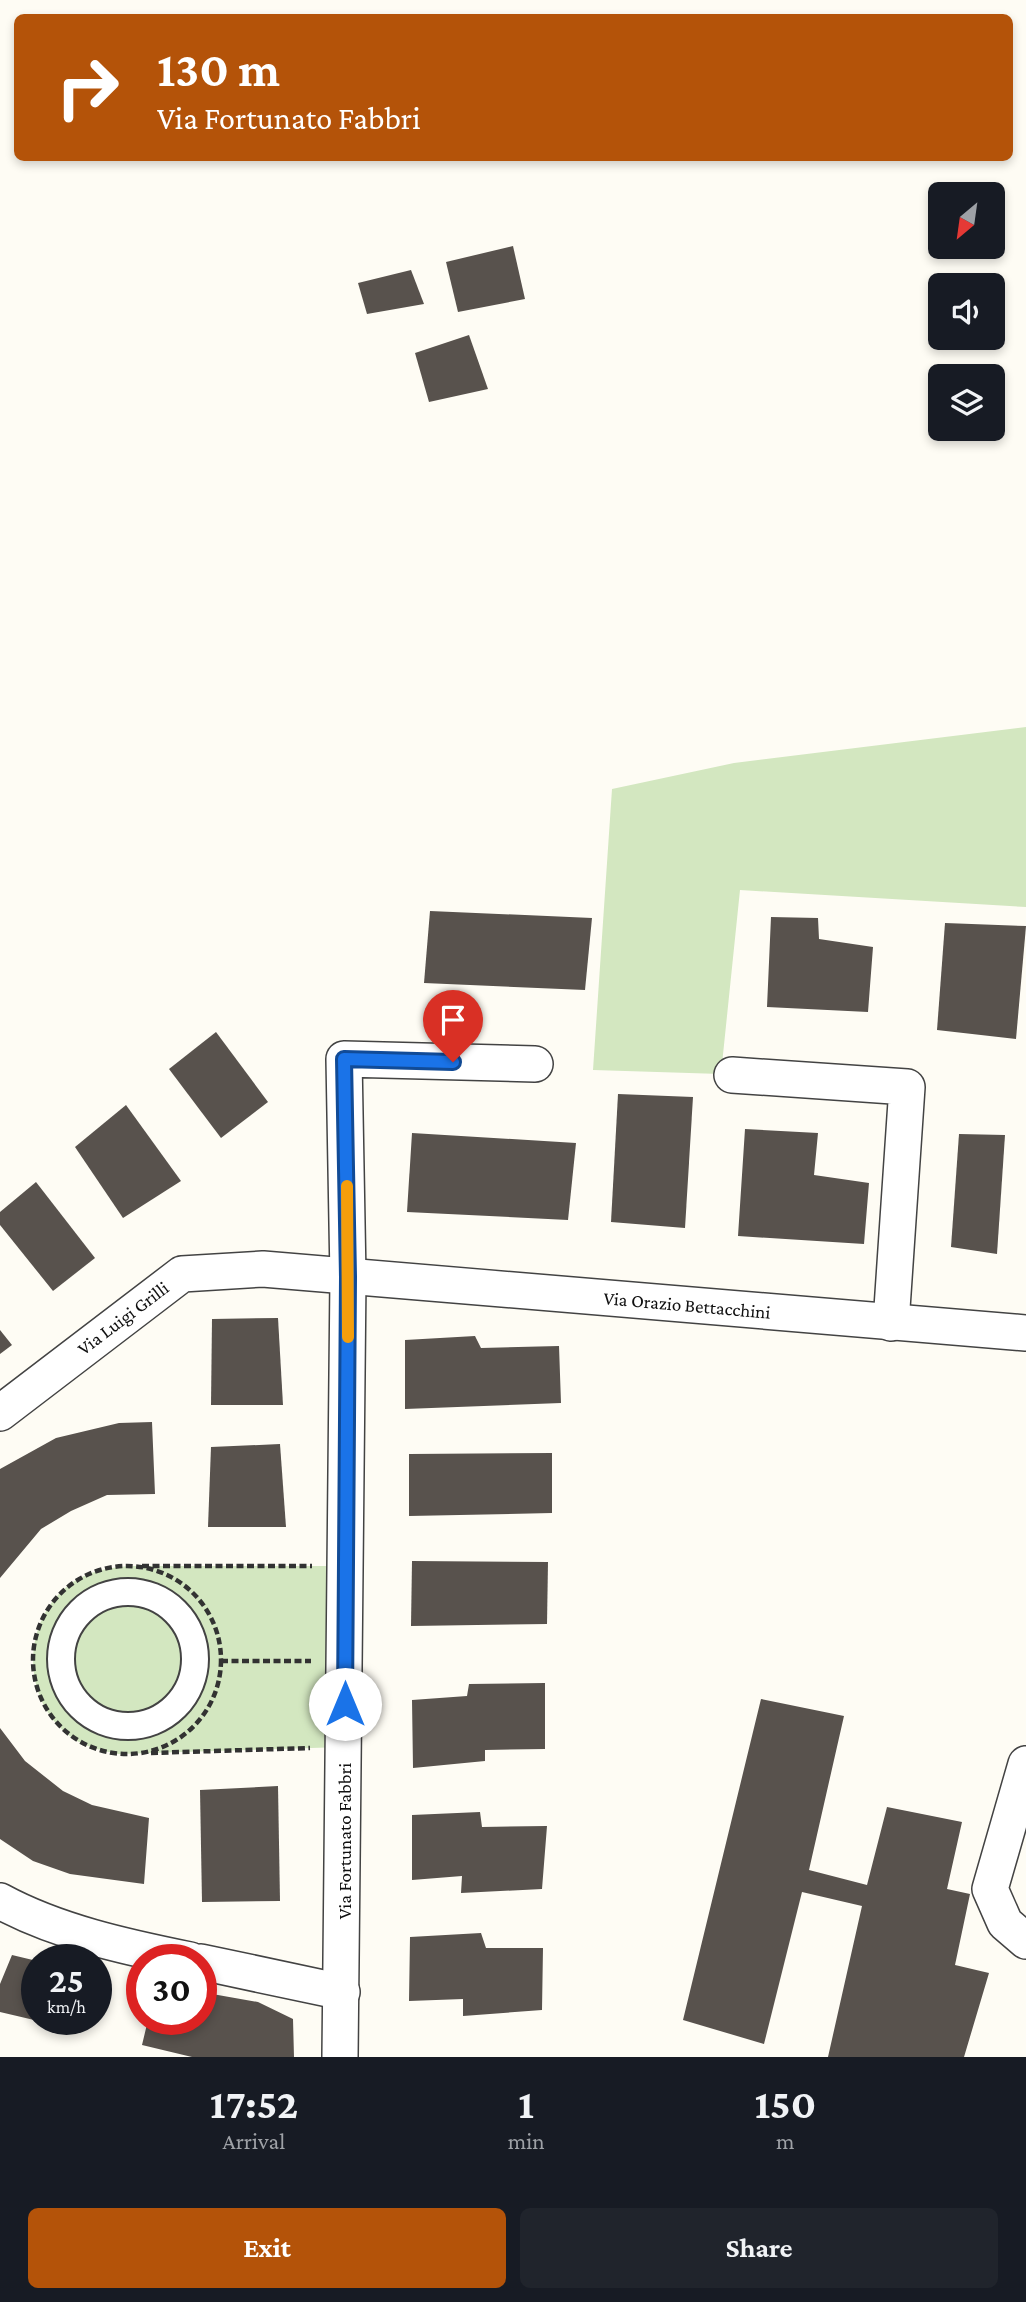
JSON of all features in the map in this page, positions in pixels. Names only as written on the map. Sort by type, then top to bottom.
[{"type":"street","name":"Via Fortunato Fabbri","points":[[340,2057],[348,1277],[344,1059],[535,1064]]},
{"type":"street","points":[[732,1075],[907,1087],[891,1323]]},
{"type":"street","name":"Via Luigi Grilli","points":[[0,1413],[182,1274],[263,1269],[348,1277]]},
{"type":"street","name":"Via Orazio Bettacchini","points":[[348,1277],[1026,1333]]},
{"type":"street","points":[[130,1591],[152,1596],[173,1608],[186,1625],[194,1644],[195,1666],[190,1686],[178,1704],[162,1718],[142,1725],[120,1727],[100,1721],[82,1709],[68,1690],[60,1668],[61,1645],[70,1623],[86,1605],[106,1594],[130,1591]]},
{"type":"street","points":[[1026,1764],[990,1889],[1004,1923],[1026,1941]]},
{"type":"street","points":[[0,1900],[20,1912],[126,1946]]},
{"type":"street","points":[[217,1965],[342,1992]]},
{"type":"path","points":[[118,1754],[149,1752],[178,1740],[201,1719],[216,1692],[221,1661],[217,1632],[204,1605],[183,1584],[157,1570],[128,1566]]},
{"type":"path","points":[[344,1747],[118,1754],[97,1750],[77,1741],[60,1727],[44,1707],[35,1684],[32,1659],[36,1635],[45,1613],[60,1593],[91,1573],[128,1566],[346,1566]]},
{"type":"path","points":[[221,1661],[345,1661]]},
{"type":"green space","points":[[1026,727],[1026,907],[740,890],[721,1074],[593,1070],[612,789],[734,763]]},
{"type":"green space","points":[[128,1566],[346,1566],[344,1747],[118,1754],[77,1741],[57,1725],[44,1705],[35,1682],[33,1658],[36,1635],[45,1612],[60,1593],[80,1578],[97,1571]]},
{"type":"building","points":[[513,246],[525,299],[458,312],[446,262]]},
{"type":"building","points":[[411,270],[424,304],[367,314],[358,283]]},
{"type":"building","points":[[469,335],[488,389],[429,402],[415,353]]},
{"type":"building","points":[[430,911],[592,918],[585,990],[424,983]]},
{"type":"building","points":[[771,917],[818,918],[819,939],[873,947],[868,1012],[767,1007]]},
{"type":"building","points":[[945,923],[1026,926],[1016,1039],[937,1030]]},
{"type":"building","points":[[216,1032],[268,1102],[221,1138],[169,1069]]},
{"type":"building","points":[[618,1094],[693,1097],[685,1228],[611,1222]]},
{"type":"building","points":[[126,1105],[181,1181],[123,1218],[75,1147]]},
{"type":"building","points":[[745,1129],[818,1133],[814,1175],[869,1183],[864,1244],[738,1236]]},
{"type":"building","points":[[412,1133],[576,1143],[568,1220],[407,1212]]},
{"type":"building","points":[[959,1134],[1005,1135],[997,1254],[951,1247]]},
{"type":"building","points":[[36,1182],[95,1258],[53,1291],[0,1225],[0,1212]]},
{"type":"building","points":[[278,1318],[283,1405],[211,1405],[212,1319]]},
{"type":"building","points":[[0,1330],[12,1345],[0,1354]]},
{"type":"building","points":[[475,1336],[481,1348],[559,1346],[561,1403],[405,1409],[405,1340]]},
{"type":"building","points":[[152,1422],[155,1494],[107,1495],[71,1511],[41,1529],[0,1578],[0,1469],[56,1438],[119,1423]]},
{"type":"building","points":[[280,1444],[286,1527],[208,1527],[211,1447]]},
{"type":"building","points":[[552,1453],[552,1513],[409,1516],[409,1454]]},
{"type":"building","points":[[412,1561],[548,1562],[547,1624],[411,1626]]},
{"type":"building","points":[[545,1683],[545,1749],[485,1750],[485,1761],[413,1768],[412,1700],[467,1696],[469,1684]]},
{"type":"building","points":[[761,1699],[844,1716],[809,1870],[867,1885],[887,1807],[962,1822],[947,1889],[970,1894],[955,1965],[989,1973],[964,2057],[828,2057],[862,1906],[802,1892],[764,2044],[683,2020]]},
{"type":"building","points":[[0,1728],[25,1761],[63,1791],[92,1805],[149,1818],[144,1884],[70,1874],[33,1861],[0,1839]]},
{"type":"building","points":[[278,1786],[280,1901],[202,1902],[200,1790]]},
{"type":"building","points":[[480,1812],[482,1827],[547,1826],[542,1889],[461,1893],[462,1876],[412,1880],[412,1815]]},
{"type":"building","points":[[481,1933],[486,1948],[543,1948],[542,2010],[463,2016],[463,1999],[409,2001],[410,1937]]},
{"type":"building","points":[[12,1955],[21,1957],[21,2017],[0,2012],[0,1984]]},
{"type":"building","points":[[217,1995],[258,2002],[293,2019],[294,2057],[192,2057],[142,2045],[144,2035],[217,2035]]},
{"type":"slow traffic","points":[[347,1186],[348,1337]]},
{"type":"route","points":[[345,1704],[348,1277],[344,1059],[453,1062]]}]
